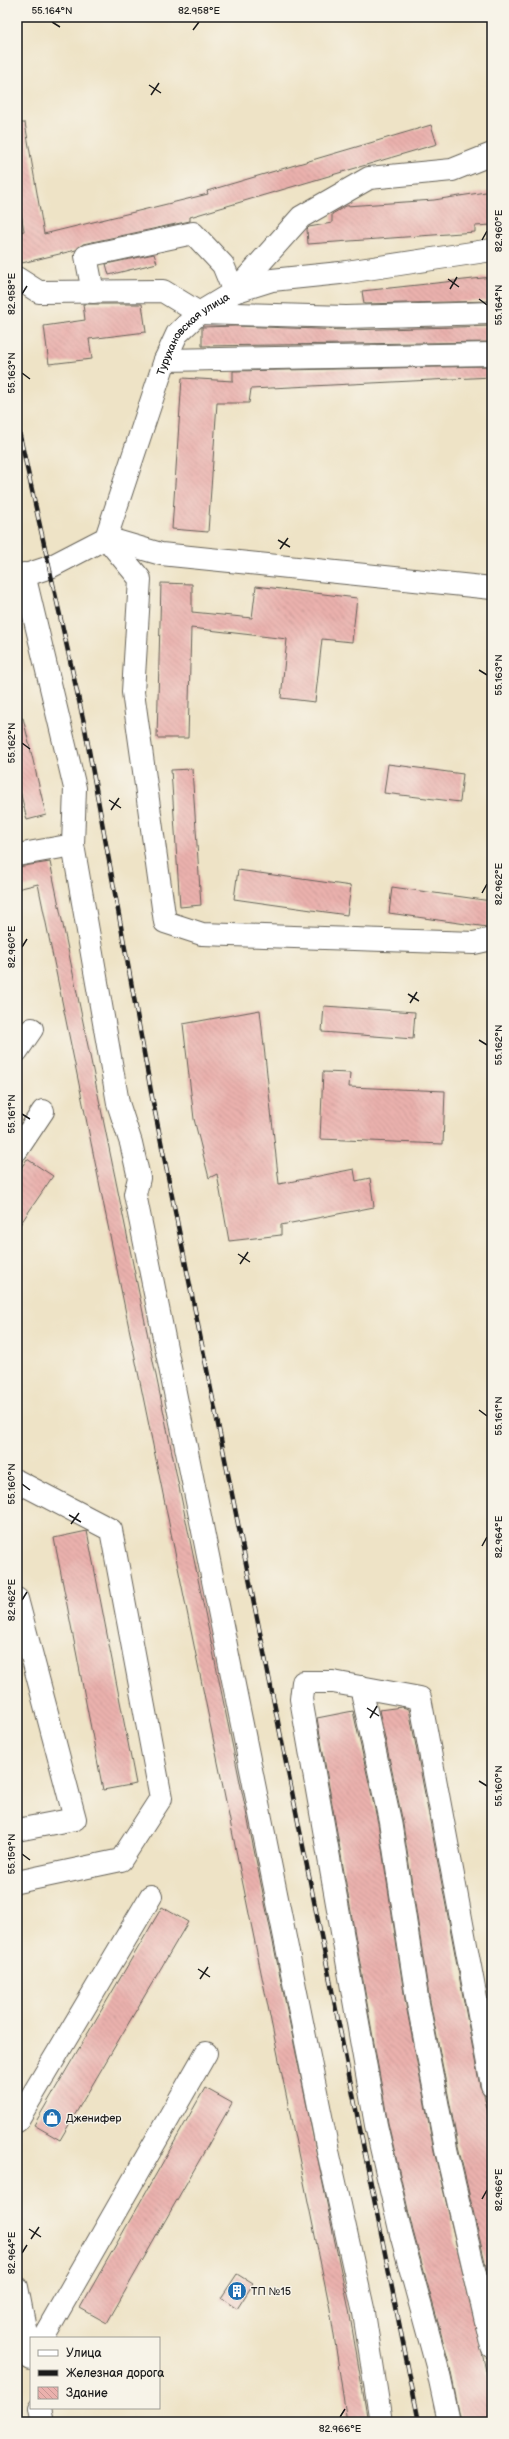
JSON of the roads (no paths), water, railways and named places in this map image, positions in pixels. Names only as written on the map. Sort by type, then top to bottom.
[{"type":"street","points":[[93,292],[86,256],[193,233],[223,265],[234,292],[301,217],[369,178],[452,170],[492,154]]},
{"type":"street","name":"Турухановская улица","points":[[106,538],[165,360],[177,334],[199,313],[234,292],[272,280],[340,273],[492,250]]},
{"type":"street","points":[[17,278],[39,292],[163,291],[199,313],[346,317],[492,313]]},
{"type":"street","points":[[165,360],[492,354]]},
{"type":"street","points":[[106,538],[140,579],[133,692],[165,922],[202,934],[474,943],[492,939]]},
{"type":"street","points":[[381,2422],[364,2313],[324,2136],[135,1194],[139,1178],[131,1143],[118,1103],[73,845],[75,788],[21,576],[50,567],[106,538],[161,554],[492,588]]},
{"type":"street","points":[[17,855],[73,845]]},
{"type":"street","points":[[17,1051],[32,1029]]},
{"type":"street","points":[[17,1150],[43,1111]]},
{"type":"street","points":[[17,1481],[111,1530],[161,1798],[121,1860],[17,1882]]},
{"type":"street","points":[[17,1599],[75,1819],[17,1830]]},
{"type":"street","points":[[449,2422],[437,2366],[402,2234],[376,2125],[301,1699],[304,1682],[333,1682],[420,1698],[492,2085]]},
{"type":"street","points":[[361,1687],[390,1821],[417,1998],[446,2149],[492,2347]]},
{"type":"street","points":[[17,2121],[150,1896]]},
{"type":"street","points":[[44,2337],[206,2052]]},
{"type":"street","points":[[17,2287],[30,2354]]},
{"type":"street","points":[[40,2409],[43,2422]]},
{"type":"railway","points":[[17,423],[84,723],[152,1097],[419,2422]]},
{"type":"place","name":"Дженифер","points":[[52,2118]]},
{"type":"place","name":"ТП №15","points":[[237,2291]]}]
